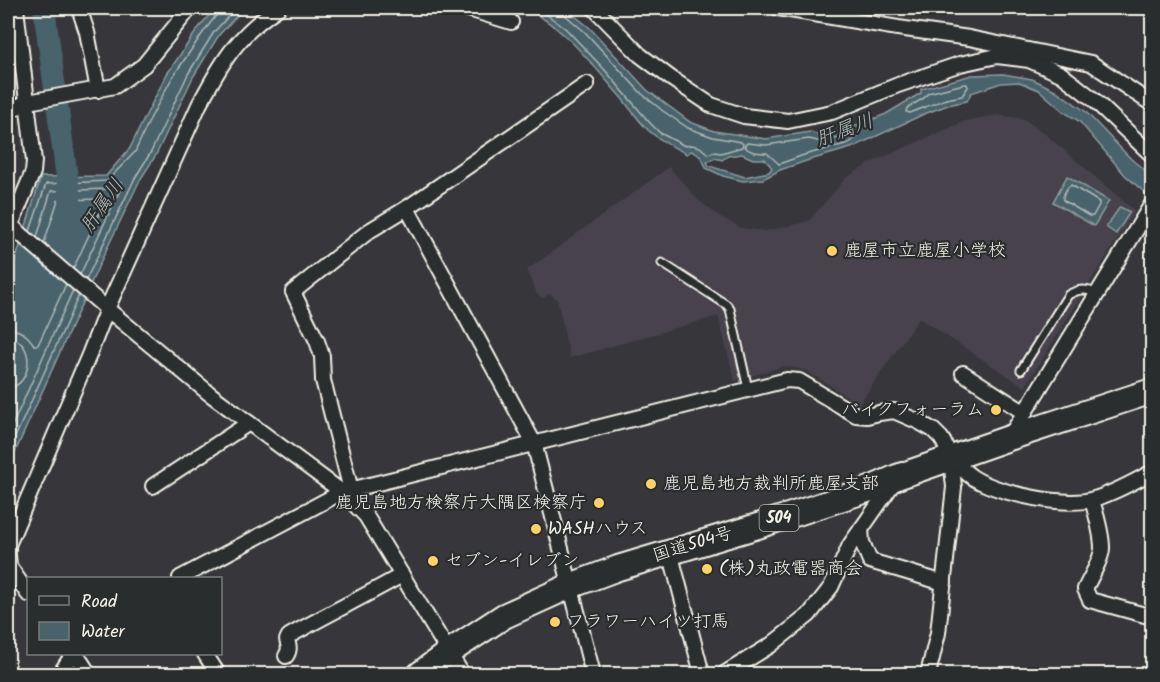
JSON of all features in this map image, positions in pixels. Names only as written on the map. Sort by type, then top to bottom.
[{"type":"highway","name":"国道504号","points":[[420,675],[449,652],[504,616],[570,586],[618,568],[870,489],[897,477],[1009,438],[1152,391]]},
{"type":"street","points":[[16,8],[34,161],[33,172],[11,229],[210,394],[347,491],[366,516],[462,675]]},
{"type":"street","points":[[79,8],[87,32],[94,91]]},
{"type":"street","points":[[8,111],[28,102],[115,86],[144,66],[190,8]]},
{"type":"street","points":[[27,592],[8,560],[8,545],[107,309],[198,105],[215,73],[238,40],[261,18],[278,8]]},
{"type":"street","points":[[465,8],[511,22]]},
{"type":"street","points":[[594,8],[640,55],[672,79],[711,105],[744,116],[788,121],[832,112],[950,67],[997,56],[1029,60],[1061,74],[1093,99],[1152,155]]},
{"type":"street","points":[[778,8],[969,38],[1091,63],[1152,104]]},
{"type":"street","points":[[347,491],[323,380],[321,356],[317,342],[293,292],[369,231],[407,208],[587,84]]},
{"type":"street","points":[[1009,438],[1097,294],[1148,220],[1152,204]]},
{"type":"street","points":[[407,208],[534,443],[593,675]]},
{"type":"street","points":[[963,373],[1025,413]]},
{"type":"street","points":[[184,577],[347,491],[748,389],[787,380],[799,381],[856,415],[867,416],[894,411],[917,421],[933,430],[941,438],[951,459],[954,487],[944,583],[938,633],[928,675]]},
{"type":"street","points":[[153,486],[249,423]]},
{"type":"street","points":[[951,459],[973,477],[996,488],[1059,501],[1092,500],[1152,472]]},
{"type":"street","points":[[724,675],[771,645],[809,615],[831,587],[850,546],[897,477]]},
{"type":"street","points":[[1092,500],[1102,549],[1085,589],[1090,600],[1152,617]]},
{"type":"street","points":[[861,529],[862,542],[870,561],[944,583]]},
{"type":"street","points":[[670,552],[702,675]]},
{"type":"street","points":[[286,656],[289,646],[286,640],[289,636],[337,609],[359,600],[402,574]]},
{"type":"street","points":[[60,675],[74,655]]},
{"type":"street","points":[[76,655],[89,675]]},
{"type":"street","points":[[206,655],[218,675]]},
{"type":"lane","points":[[662,262],[730,309],[748,389]]},
{"type":"lane","points":[[1021,370],[1068,295],[1081,289],[1097,294]]},
{"type":"shaded area","name":"鹿屋市立鹿屋小学校","points":[[997,115],[1024,119],[1045,134],[1135,211],[1025,387],[919,318],[859,404],[807,371],[785,366],[735,381],[718,316],[570,358],[557,299],[550,294],[543,298],[537,294],[527,270],[669,167],[698,200],[719,216],[741,228],[767,231],[809,221],[846,178],[870,163],[965,121]]},
{"type":"water","name":"肝属川","points":[[215,8],[244,8],[219,35],[193,77],[156,155],[140,180],[99,265],[8,468],[8,380],[14,365],[13,354],[8,350],[8,296],[13,268],[41,177],[106,176],[130,148],[167,74]]},
{"type":"water","name":"肝属川","points":[[523,8],[565,8],[590,28],[647,90],[690,122],[714,131],[766,139],[810,132],[821,136],[846,130],[886,114],[921,93],[921,89],[972,75],[1003,74],[1032,79],[1055,90],[1085,111],[1131,159],[1152,176],[1152,199],[1125,175],[1079,121],[1064,112],[1039,90],[1019,82],[1001,83],[971,93],[967,101],[924,114],[851,148],[780,170],[763,179],[743,181],[723,176],[706,168],[697,154],[691,151],[687,154],[648,130],[578,48],[537,15]],"holes":[[[742,154],[753,159],[765,159],[772,168],[769,172],[745,177],[709,166],[707,162],[715,158],[722,160],[728,156]]]},
{"type":"water","points":[[1067,176],[1109,201],[1094,226],[1053,202]]},
{"type":"water","points":[[1120,207],[1130,212],[1116,234],[1106,227]]},
{"type":"waterway","points":[[44,8],[71,207]]},
{"type":"place","name":"鹿屋市立鹿屋小学校","points":[[832,251]]},
{"type":"place","name":"バイクフォーラム","points":[[996,410]]},
{"type":"place","name":"鹿児島地方裁判所鹿屋支部","points":[[651,484]]},
{"type":"place","name":"鹿児島地方検察庁大隅区検察庁","points":[[599,503]]},
{"type":"place","name":"WASHハウス","points":[[536,529]]},
{"type":"place","name":"セブン-イレブン","points":[[433,561]]},
{"type":"place","name":"(株)丸政電器商会","points":[[707,569]]},
{"type":"place","name":"フラワーハイツ打馬","points":[[555,622]]}]
